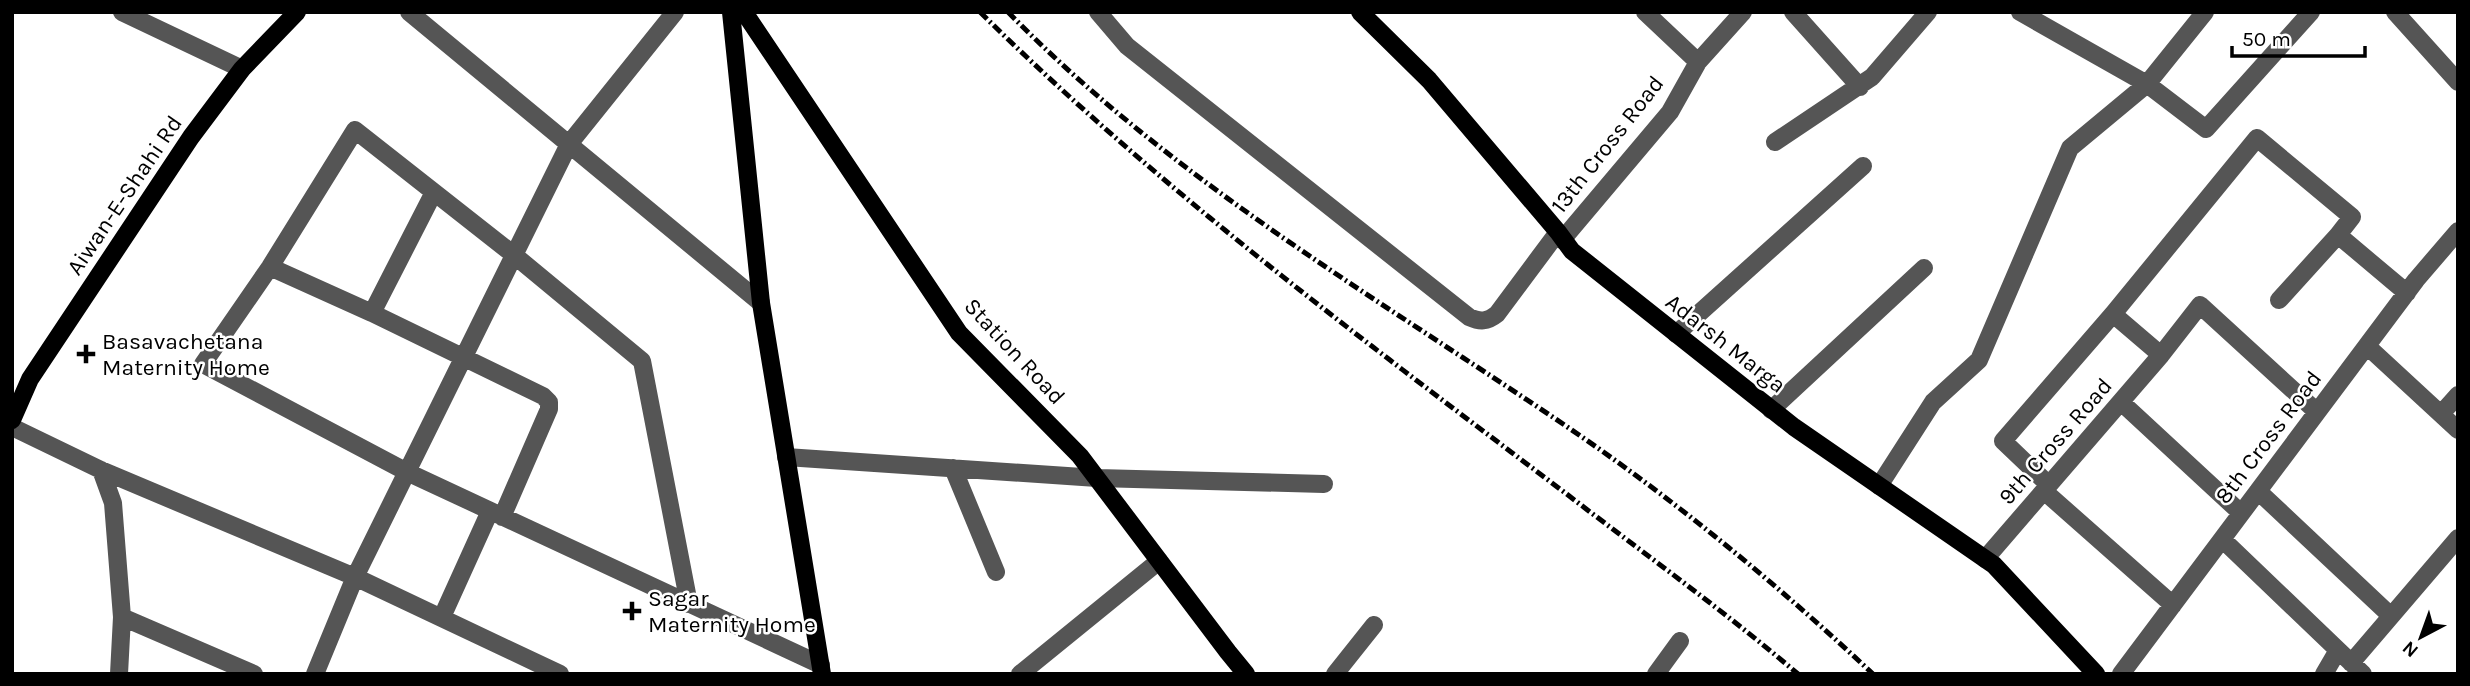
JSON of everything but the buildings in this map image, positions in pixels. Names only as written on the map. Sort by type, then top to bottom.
[{"type":"main road","name":"Aiwan-E-Shahi Rd","points":[[12,420],[30,379],[191,137],[242,69],[297,12]]},
{"type":"main road","points":[[731,12],[761,303],[821,669]]},
{"type":"main road","name":"Station Road","points":[[744,12],[959,333],[1080,456],[1247,674]]},
{"type":"main road","name":"Adarsh Marga","points":[[1360,12],[1429,80],[1572,251],[1771,410],[1994,565],[2096,674]]},
{"type":"street","points":[[122,12],[242,69]]},
{"type":"street","points":[[408,12],[761,303]]},
{"type":"street","points":[[315,674],[355,577],[569,145],[675,12]]},
{"type":"street","name":"13th Cross Road","points":[[1098,12],[1127,46],[1469,317],[1479,322],[1489,320],[1497,314],[1560,236],[1670,112],[1698,62],[1743,12]]},
{"type":"street","points":[[1644,12],[1698,62]]},
{"type":"street","points":[[1793,12],[1860,87]]},
{"type":"street","points":[[1775,142],[1872,77],[1928,12]]},
{"type":"street","points":[[2020,12],[2147,84],[2206,129],[2311,12]]},
{"type":"street","points":[[1879,486],[1933,402],[1979,360],[2070,149],[2147,84],[2205,12]]},
{"type":"street","points":[[2395,12],[2458,82]]},
{"type":"street","points":[[690,604],[642,361],[355,130],[270,267],[203,364],[407,472],[690,604],[821,669]]},
{"type":"street","points":[[2173,605],[2047,488],[2003,440],[2113,314],[2257,138],[2352,217],[2279,300]]},
{"type":"street","points":[[1676,334],[1863,166]]},
{"type":"street","points":[[372,313],[434,192]]},
{"type":"street","name":"8th Cross Road","points":[[2121,674],[2407,293],[2458,231]]},
{"type":"street","points":[[2338,235],[2407,293]]},
{"type":"street","points":[[270,267],[372,313],[543,396],[549,402],[549,409],[442,617]]},
{"type":"street","points":[[1771,410],[1924,268]]},
{"type":"street","name":"9th Cross Road","points":[[1985,559],[2161,355],[2200,305],[2317,412]]},
{"type":"street","points":[[2113,314],[2161,355]]},
{"type":"street","points":[[2367,346],[2458,430]]},
{"type":"street","points":[[2441,414],[2458,395]]},
{"type":"street","points":[[2121,402],[2241,513]]},
{"type":"street","points":[[12,427],[101,470],[355,577],[560,674]]},
{"type":"street","points":[[786,457],[1097,478],[1324,484]]},
{"type":"street","points":[[953,468],[996,572]]},
{"type":"street","points":[[101,470],[113,503],[122,617],[120,674]]},
{"type":"street","points":[[2258,491],[2391,616]]},
{"type":"street","points":[[2324,674],[2351,662],[2458,538]]},
{"type":"street","points":[[2222,539],[2351,662]]},
{"type":"street","points":[[1020,674],[1159,561]]},
{"type":"street","points":[[122,617],[254,674]]},
{"type":"street","points":[[1335,674],[1374,625]]},
{"type":"street","points":[[1656,674],[1681,641]]},
{"type":"railway","points":[[980,12],[1119,141],[1264,262],[1712,604],[1798,674]]},
{"type":"railway","points":[[1008,12],[1071,72],[1137,129],[1206,182],[1348,282],[1607,454],[1686,513],[1762,575],[1873,674]]},
{"type":"place","name":"Basavachetana Maternity Home","points":[[86,354]]},
{"type":"place","name":"Sagar Maternity Home","points":[[632,611]]}]
